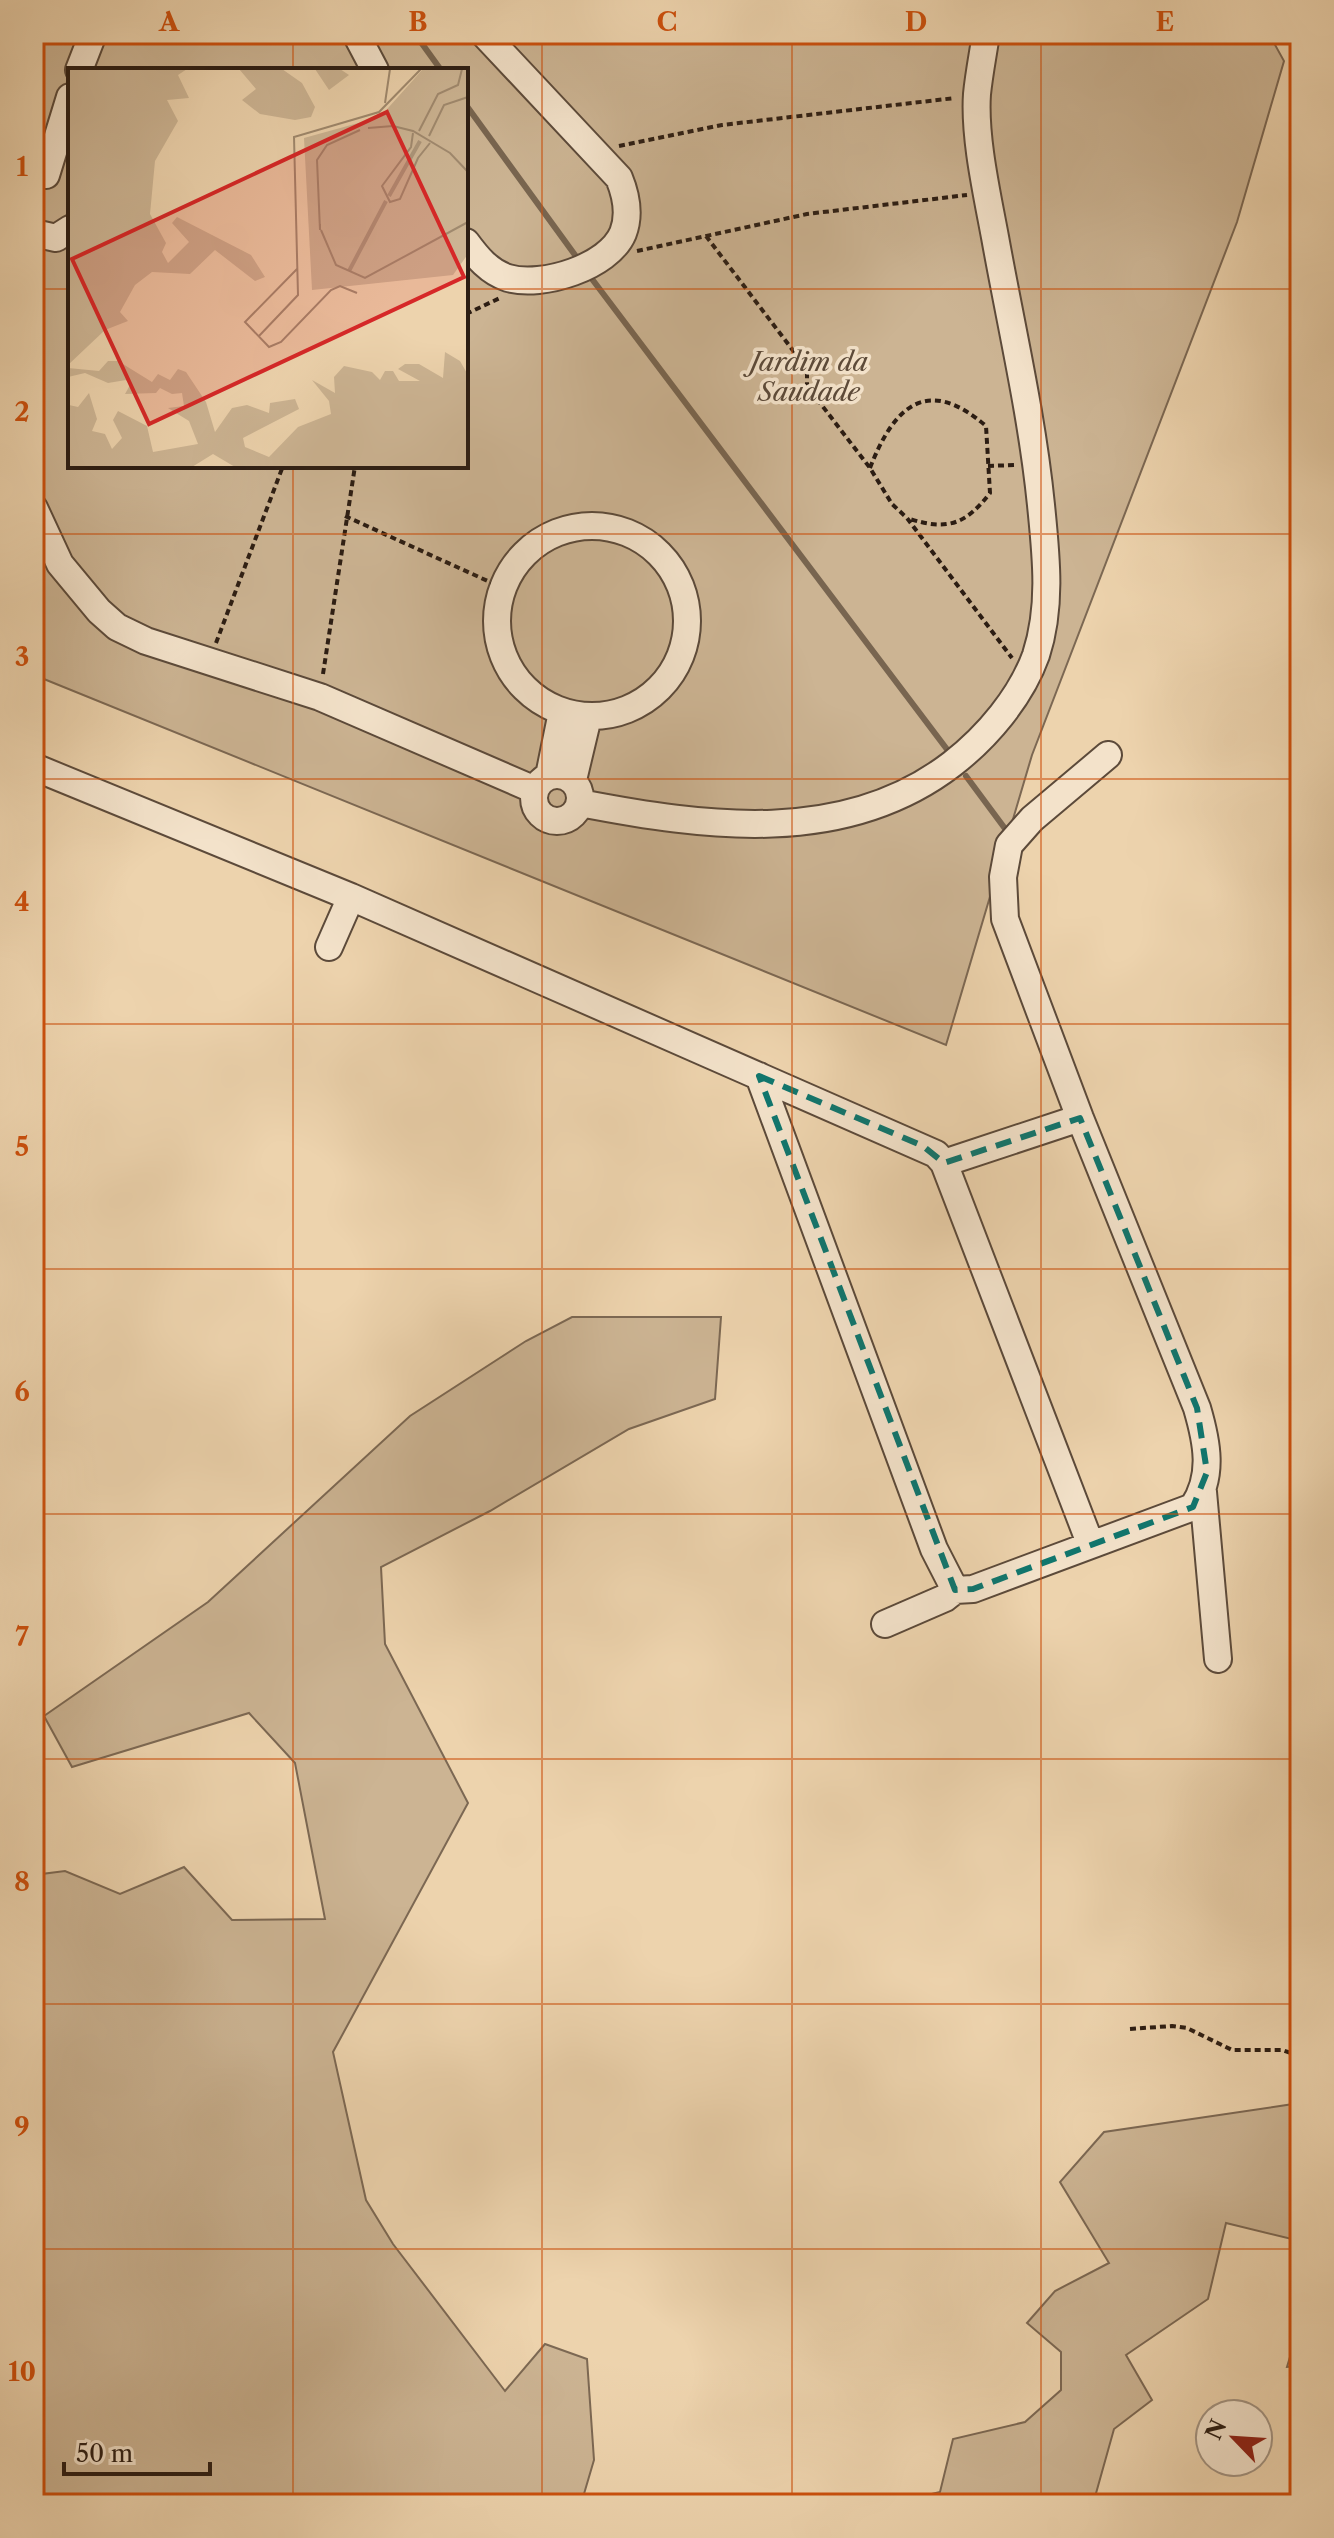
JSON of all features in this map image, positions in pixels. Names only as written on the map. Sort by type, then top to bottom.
[{"type":"street","points":[[80,68],[93,34]]},
{"type":"street","points":[[356,34],[374,68]]},
{"type":"street","points":[[468,244],[491,270],[507,278],[529,281],[570,274],[607,254],[623,232],[627,203],[619,178],[484,34]]},
{"type":"street","points":[[34,508],[60,564],[99,611],[117,627],[146,641],[320,697],[559,787],[653,817],[771,825],[859,812],[898,797],[939,774],[964,755],[1008,706],[1026,677],[1042,630],[1047,567],[1037,464],[986,193],[977,96],[986,34]]},
{"type":"street","points":[[50,178],[68,105]]},
{"type":"street","points":[[35,238],[56,238],[68,230]]},
{"type":"street","points":[[581,526],[607,527],[632,535],[654,549],[671,568],[682,592],[687,618],[684,644],[675,668],[659,689],[638,705],[613,714],[588,717],[562,712],[529,692],[506,663],[498,639],[497,613],[503,588],[515,565],[533,546],[556,533],[581,526]]},
{"type":"street","points":[[559,787],[562,712]]},
{"type":"street","points":[[559,787],[588,717]]},
{"type":"street","points":[[1108,755],[1032,819],[1009,845],[1003,877],[1005,919],[1080,1118],[1197,1408],[1205,1436],[1207,1472],[1203,1492],[1218,1659]]},
{"type":"street","points":[[34,767],[351,897],[923,1146],[944,1163],[1090,1543]]},
{"type":"street","points":[[329,947],[351,897]]},
{"type":"street","points":[[759,1076],[934,1549],[955,1590]]},
{"type":"street","points":[[944,1163],[1080,1118]]},
{"type":"street","points":[[885,1624],[945,1598],[955,1590],[973,1589],[1090,1543],[1179,1515],[1193,1507],[1203,1492]]},
{"type":"path","points":[[595,151],[736,123],[977,96]]},
{"type":"path","points":[[607,254],[624,254],[807,214],[986,193]]},
{"type":"path","points":[[706,236],[801,361],[807,371],[807,386],[870,468],[892,504],[907,518],[1026,677]]},
{"type":"path","points":[[870,468],[886,429],[918,403],[946,399],[967,409],[986,426],[990,493],[974,513],[956,523],[927,524],[907,518]]},
{"type":"path","points":[[210,662],[282,468]]},
{"type":"path","points":[[320,697],[355,468]]},
{"type":"path","points":[[345,516],[503,588]]},
{"type":"path","points":[[1130,2029],[1172,2026],[1232,2050],[1282,2050],[1300,2056]]},
{"type":"highlighted area","points":[[759,1076],[923,1146],[944,1163],[1080,1118],[1197,1408],[1207,1472],[1193,1507],[973,1589],[955,1590]]},
{"type":"green space","name":"Jardim da Saudade","points":[[34,34],[1269,34],[1284,61],[1237,222],[1032,755],[946,1045],[34,675]]},
{"type":"green space","points":[[572,1317],[721,1317],[715,1399],[629,1429],[490,1511],[381,1567],[385,1644],[468,1803],[333,2052],[366,2200],[393,2244],[505,2391],[545,2344],[587,2359],[594,2460],[581,2504],[34,2504],[34,1875],[65,1871],[120,1894],[184,1867],[232,1920],[325,1919],[295,1763],[249,1713],[72,1767],[44,1716],[208,1602],[410,1416],[526,1341]]},
{"type":"green space","points":[[1300,2103],[1300,2241],[1226,2223],[1208,2299],[1126,2355],[1152,2400],[1114,2429],[1093,2504],[890,2504],[940,2492],[953,2439],[1025,2422],[1061,2390],[1061,2352],[1027,2323],[1055,2291],[1109,2263],[1060,2182],[1104,2132]]},
{"type":"green space","points":[[1300,2324],[1300,2366],[1287,2367]]},
{"type":"waterway","points":[[415,34],[440,68]]},
{"type":"waterway","points":[[468,108],[575,255]]},
{"type":"waterway","points":[[592,279],[949,752]]},
{"type":"waterway","points":[[966,776],[1009,834]]}]
